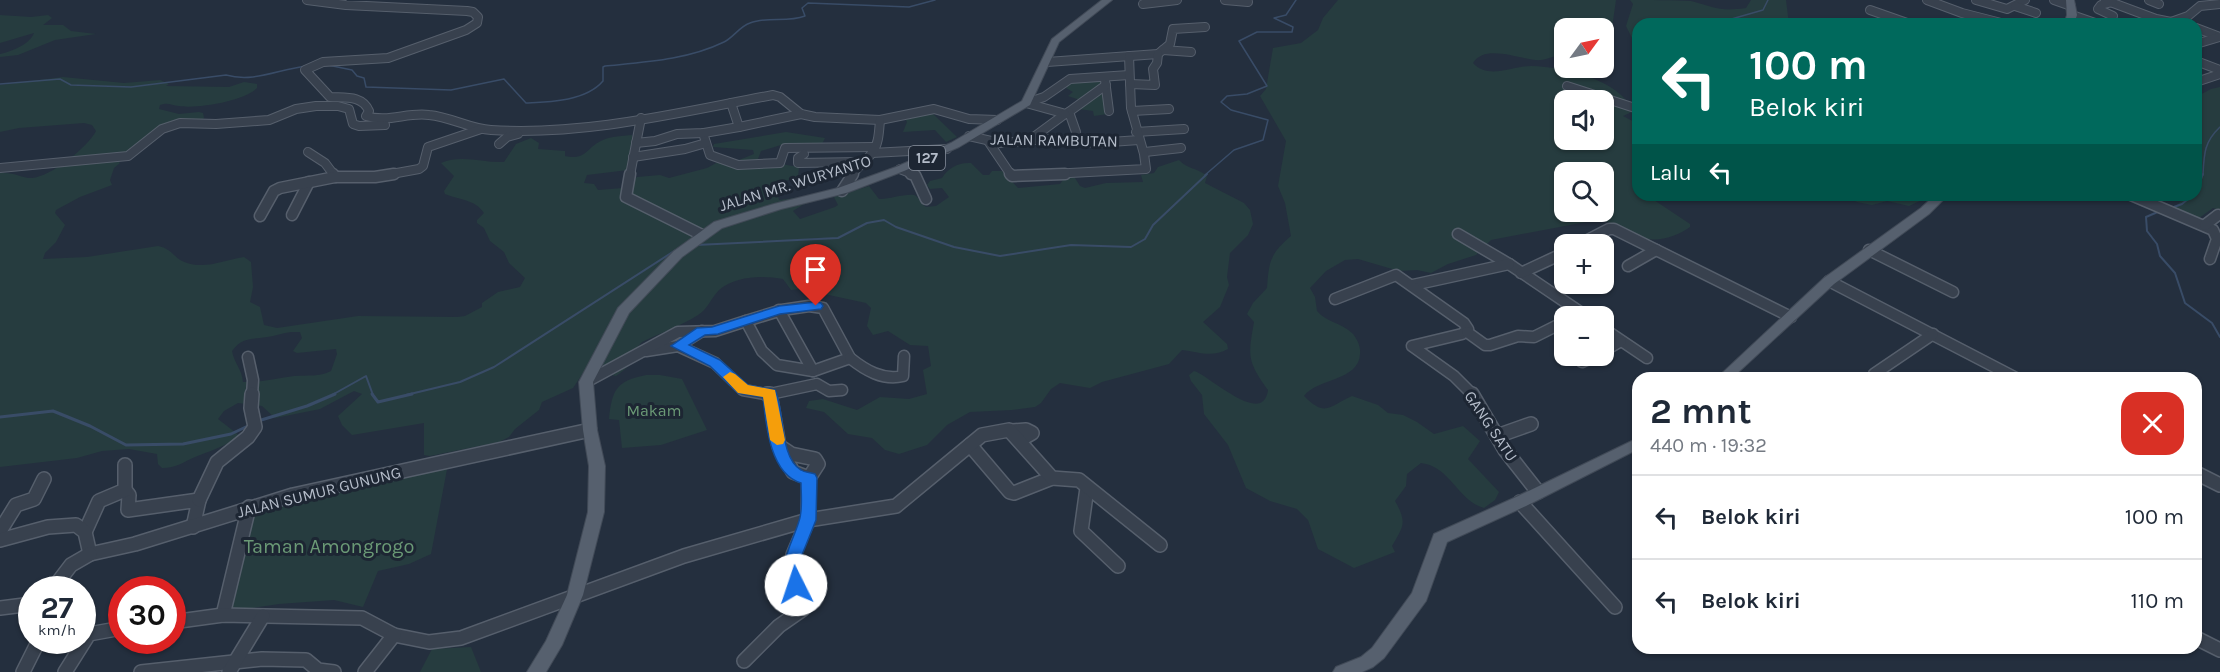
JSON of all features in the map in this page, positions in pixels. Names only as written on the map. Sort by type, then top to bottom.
[{"type":"main road","points":[[1026,103],[1057,40],[1108,0]]},
{"type":"main road","name":"JALAN MR. WURYANTO","points":[[586,382],[623,311],[678,254],[718,225],[749,214],[842,191],[900,169],[946,149],[1026,103]]},
{"type":"main road","points":[[1731,372],[1829,281],[1936,201]]},
{"type":"main road","points":[[536,672],[553,645],[575,595],[596,512],[597,466],[590,429],[586,382]]},
{"type":"main road","points":[[1342,672],[1367,662],[1378,653],[1420,596],[1440,538],[1520,502],[1632,446]]},
{"type":"street","points":[[307,0],[467,11],[473,12],[478,17],[477,23],[466,30],[388,58],[314,65],[305,70],[330,97],[362,101],[368,105],[369,111],[366,116],[370,118],[383,120],[425,114],[444,117],[481,129],[522,130],[613,124],[778,96],[801,114]]},
{"type":"street","points":[[1143,4],[1177,0]]},
{"type":"street","points":[[1225,0],[1248,2]]},
{"type":"street","points":[[1927,0],[1982,18]]},
{"type":"street","points":[[1976,0],[2002,9],[2015,6],[2025,0]]},
{"type":"street","points":[[2054,0],[2086,18]]},
{"type":"street","points":[[2113,16],[2098,9],[2106,1],[2121,0]]},
{"type":"street","points":[[2149,0],[2159,4]]},
{"type":"street","points":[[2106,1],[2153,18]]},
{"type":"street","points":[[2183,18],[2200,6],[2220,4]]},
{"type":"street","points":[[2015,6],[2036,13]]},
{"type":"street","points":[[1870,10],[1893,18]]},
{"type":"street","points":[[2071,11],[2084,13]]},
{"type":"street","points":[[1155,84],[1153,69],[1160,52],[1170,44],[1173,29],[1205,27]]},
{"type":"street","points":[[2202,30],[2219,37]]},
{"type":"street","points":[[2202,42],[2219,37]]},
{"type":"street","points":[[1047,62],[1160,52],[1191,52]]},
{"type":"street","points":[[988,141],[992,151],[1003,161],[1012,176],[1146,169],[1145,152],[1138,136],[1132,111],[1129,56]]},
{"type":"street","points":[[2202,64],[2220,72]]},
{"type":"street","points":[[2202,80],[2220,72]]},
{"type":"street","points":[[1026,103],[1044,97],[1070,79],[1130,80],[1167,84]]},
{"type":"street","points":[[1105,81],[1109,111]]},
{"type":"street","points":[[1030,140],[1105,81]]},
{"type":"street","points":[[1567,86],[1632,107]]},
{"type":"street","points":[[731,103],[739,127]]},
{"type":"street","points":[[1026,103],[1067,113]]},
{"type":"street","points":[[0,168],[128,156],[167,126],[180,123],[216,124],[269,120],[308,107],[338,106],[349,109],[353,124],[358,126],[383,125],[396,122],[398,118]]},
{"type":"street","points":[[636,143],[655,141],[677,134],[703,133],[739,127],[801,114],[838,120],[880,120],[934,109],[969,119],[997,120]]},
{"type":"street","points":[[1132,111],[1169,109]]},
{"type":"street","points":[[1067,113],[1076,132]]},
{"type":"street","points":[[641,118],[625,195],[628,199],[698,238]]},
{"type":"street","points":[[842,191],[861,162],[873,150],[878,139],[880,120]]},
{"type":"street","points":[[260,216],[274,191],[335,177],[375,177],[419,170],[423,166],[428,147],[481,129]]},
{"type":"street","name":"JALAN RAMBUTAN","points":[[969,136],[1000,142],[1047,139],[1096,143],[1184,129]]},
{"type":"street","points":[[500,144],[507,137],[521,134],[522,130]]},
{"type":"street","points":[[703,133],[710,155],[738,165],[779,163],[784,148],[946,149]]},
{"type":"street","points":[[633,157],[685,149],[706,143]]},
{"type":"street","points":[[1145,152],[1181,148]]},
{"type":"street","points":[[308,152],[325,164],[335,177]]},
{"type":"street","points":[[804,154],[798,158],[798,163],[861,162]]},
{"type":"street","points":[[900,169],[915,175],[926,199]]},
{"type":"street","points":[[292,215],[309,182]]},
{"type":"street","points":[[2146,201],[2205,225],[2217,234],[2210,259]]},
{"type":"street","points":[[2205,225],[2218,215]]},
{"type":"street","points":[[1601,234],[1611,229],[1791,317]]},
{"type":"street","points":[[1458,234],[1509,264],[1568,306]]},
{"type":"street","points":[[1628,266],[1656,250]]},
{"type":"street","points":[[1869,250],[1953,292]]},
{"type":"street","points":[[1521,273],[1554,258]]},
{"type":"street","points":[[1413,285],[1509,264]]},
{"type":"street","points":[[1335,299],[1394,274],[1413,285],[1464,323],[1468,329],[1467,332],[1485,345],[1518,336],[1534,337],[1554,327]]},
{"type":"street","points":[[1829,281],[2005,372]]},
{"type":"street","points":[[586,382],[678,332],[695,329],[713,331],[779,310],[806,306],[824,308],[850,358],[863,369],[895,378],[903,376],[904,356]]},
{"type":"street","points":[[779,310],[813,371]]},
{"type":"street","points":[[746,321],[762,351],[774,363],[813,371],[850,358]]},
{"type":"street","points":[[646,351],[678,346],[702,331]]},
{"type":"street","name":"GANG SATU","points":[[1467,332],[1412,346],[1423,357],[1460,381],[1483,407],[1497,436],[1538,492]]},
{"type":"street","points":[[1877,372],[1933,334]]},
{"type":"street","points":[[1614,336],[1647,358]]},
{"type":"street","points":[[1614,345],[1621,341]]},
{"type":"street","points":[[678,346],[715,363],[743,390],[770,394],[817,384],[829,391],[842,390]]},
{"type":"street","points":[[192,527],[199,500],[205,494],[217,461],[249,437],[254,423],[250,408],[253,380],[248,357]]},
{"type":"street","points":[[770,394],[779,446],[793,473],[809,478]]},
{"type":"street","points":[[1497,436],[1531,424]]},
{"type":"street","name":"JALAN SUMUR GUNUNG","points":[[62,576],[70,565],[90,554],[192,527],[249,507],[293,495],[590,429]]},
{"type":"street","points":[[186,620],[223,615],[362,618],[394,635],[429,642],[461,639],[684,556],[808,520],[896,506],[986,433],[1016,435],[1052,478]]},
{"type":"street","points":[[970,445],[1010,492],[1014,493],[1052,478],[1075,479],[1160,545]]},
{"type":"street","points":[[744,661],[779,626],[802,610],[792,564],[808,520],[809,478],[818,464],[815,459],[791,454],[779,446]]},
{"type":"street","points":[[125,465],[125,490],[129,495],[128,510],[199,500]]},
{"type":"street","points":[[2202,476],[2220,485]]},
{"type":"street","points":[[0,531],[16,505],[34,499],[44,479]]},
{"type":"street","points":[[1087,488],[1081,531],[1118,566]]},
{"type":"street","points":[[90,554],[86,532],[99,501],[125,490]]},
{"type":"street","points":[[1520,502],[1615,607]]},
{"type":"street","points":[[223,615],[249,507]]},
{"type":"street","points":[[0,540],[67,524],[76,525],[86,532]]},
{"type":"street","points":[[0,608],[18,606]]},
{"type":"street","points":[[232,667],[263,616]]},
{"type":"street","points":[[365,672],[394,635]]},
{"type":"street","points":[[2202,641],[2220,650]]},
{"type":"street","points":[[23,672],[32,654]]},
{"type":"street","points":[[65,672],[75,654]]},
{"type":"street","points":[[141,672],[232,667],[262,659],[306,660],[318,670],[334,672]]},
{"type":"green space","points":[[1338,0],[1616,0],[1613,18],[1554,18],[1554,57],[1534,60],[1496,53],[1479,57],[1473,63],[1486,71],[1531,66],[1554,68],[1554,78],[1591,78],[1616,91],[1632,108],[1632,112],[1623,116],[1632,121],[1632,201],[1656,201],[1690,224],[1690,227],[1675,235],[1647,239],[1608,222],[1614,222],[1614,162],[1554,162],[1554,222],[1586,222],[1491,240],[1476,255],[1448,264],[1431,273],[1417,270],[1399,271],[1358,259],[1345,260],[1326,271],[1310,288],[1315,297],[1317,311],[1356,337],[1360,354],[1358,363],[1353,369],[1310,390],[1304,396],[1318,407],[1328,408],[1352,396],[1378,405],[1388,413],[1403,415],[1434,434],[1463,426],[1480,441],[1468,459],[1499,492],[1495,500],[1484,508],[1467,498],[1439,470],[1421,463],[1407,474],[1406,486],[1395,501],[1401,514],[1402,524],[1392,546],[1395,552],[1354,568],[1318,549],[1308,520],[1297,509],[1270,501],[1246,488],[1228,445],[1204,414],[1202,395],[1189,375],[1194,371],[1246,402],[1256,404],[1264,400],[1268,390],[1256,372],[1251,358],[1254,322],[1247,314],[1253,303],[1267,288],[1270,264],[1275,253],[1291,236],[1285,203],[1278,186],[1286,141],[1260,96],[1266,89],[1273,48],[1301,43],[1318,30],[1323,18]]},
{"type":"green space","points":[[1630,0],[1691,1],[1729,9],[1746,8],[1751,0],[1786,0],[1788,18],[1632,18],[1632,38],[1626,26],[1633,4]]},
{"type":"green space","points":[[0,15],[31,17],[48,15],[52,18],[43,25],[63,25],[71,31],[96,34],[55,40],[18,55],[0,57],[0,54],[25,44],[34,33],[0,43]]},
{"type":"green space","points":[[63,77],[124,83],[160,80],[169,84],[166,86],[229,87],[244,82],[257,84],[257,88],[251,93],[220,103],[187,107],[160,105],[159,109],[179,114],[203,113],[204,118],[201,121],[184,120],[117,160],[120,163],[114,168],[110,180],[112,185],[80,197],[56,210],[55,213],[65,225],[43,259],[87,257],[158,246],[190,264],[206,265],[244,257],[251,262],[253,287],[250,302],[260,307],[264,325],[277,328],[358,316],[465,316],[482,307],[482,303],[498,292],[520,287],[525,278],[509,263],[504,252],[490,241],[484,228],[477,223],[484,213],[480,208],[471,202],[445,194],[444,191],[454,176],[441,163],[457,159],[504,162],[516,144],[531,138],[539,143],[538,149],[565,151],[565,156],[578,157],[606,139],[632,135],[628,170],[587,175],[584,183],[594,184],[598,190],[623,188],[637,177],[660,175],[669,178],[707,168],[720,161],[739,160],[754,154],[753,150],[713,147],[714,144],[786,132],[825,138],[822,144],[781,145],[761,151],[758,159],[799,167],[798,178],[775,183],[779,200],[816,195],[819,200],[804,204],[793,211],[800,219],[835,207],[838,205],[834,197],[869,186],[879,199],[913,195],[926,207],[936,206],[949,197],[942,188],[930,189],[927,185],[930,181],[942,178],[951,169],[962,164],[971,163],[983,175],[989,175],[992,171],[1002,171],[1018,188],[1060,184],[1066,176],[1075,178],[1080,186],[1085,188],[1106,183],[1143,182],[1141,175],[1154,173],[1158,167],[1179,160],[1207,176],[1205,183],[1244,203],[1250,210],[1253,224],[1248,235],[1230,253],[1227,277],[1229,285],[1220,307],[1203,322],[1227,344],[1228,349],[1211,354],[1182,350],[1169,364],[1102,382],[1090,388],[1060,383],[1051,389],[1041,403],[1035,407],[970,412],[947,425],[927,445],[899,454],[885,450],[872,438],[848,434],[824,412],[806,408],[809,401],[823,399],[857,410],[880,397],[909,399],[927,394],[923,370],[931,366],[928,346],[910,345],[888,331],[873,335],[867,326],[871,308],[866,303],[801,289],[791,290],[783,279],[758,277],[741,279],[726,285],[698,315],[642,342],[627,367],[616,376],[607,374],[600,368],[585,370],[573,388],[542,402],[539,410],[515,429],[509,437],[499,442],[430,456],[424,455],[424,423],[352,435],[342,425],[338,416],[362,394],[354,391],[320,409],[275,418],[262,406],[238,403],[224,411],[218,419],[240,436],[172,467],[162,468],[158,464],[157,454],[129,449],[0,467],[0,173],[32,178],[40,176],[58,167],[77,153],[96,131],[92,125],[84,123],[19,128],[0,132],[0,85]],"holes":[[[300,332],[302,338],[293,351],[297,353],[336,349],[337,354],[331,371],[318,375],[243,382],[232,351],[236,346],[248,340]]]},
{"type":"green space","points":[[1101,81],[1101,92],[1108,114],[1094,116],[1093,111],[1079,109],[1086,102],[1068,96],[1073,92],[1066,88],[1071,82]]},
{"type":"green space","points":[[2220,87],[2220,210],[2213,208],[2199,218],[2172,209],[2181,201],[2202,201],[2202,94]]},
{"type":"green space","points":[[931,112],[957,137],[946,142],[935,130],[903,132],[907,122],[905,118]]},
{"type":"green space","points":[[1855,201],[1887,201],[1872,205]]},
{"type":"green space","points":[[1887,201],[1920,201],[1909,206]]},
{"type":"green space","name":"Makam","points":[[646,375],[682,379],[707,430],[661,445],[622,448],[619,420],[609,419],[614,394],[617,388],[628,380]]},
{"type":"green space","name":"Taman Amongrogo","points":[[448,464],[431,554],[409,564],[378,571],[363,607],[334,600],[279,604],[226,612],[253,509]]},
{"type":"green space","points":[[471,647],[481,672],[420,672],[432,649]]},
{"type":"waterway","points":[[328,65],[352,70],[357,76],[364,78],[366,87],[451,90],[504,79],[526,103],[556,101],[587,93],[596,88],[603,81],[603,67],[605,66],[695,53],[724,42],[750,23],[805,16],[802,8],[808,3],[909,7],[935,0]]},
{"type":"waterway","points":[[1205,175],[1234,150],[1263,140],[1268,120],[1231,110],[1221,102],[1227,96],[1247,94],[1267,86],[1239,41],[1257,32],[1292,32],[1293,27],[1274,18],[1286,15],[1296,0]]},
{"type":"waterway","points":[[1735,18],[1763,10],[1768,0]]},
{"type":"waterway","points":[[0,84],[60,79],[71,85],[131,87],[226,75],[257,76],[307,66]]},
{"type":"waterway","points":[[2203,175],[2206,149],[2220,127]]},
{"type":"waterway","points":[[696,245],[838,238],[867,223],[884,220],[896,227],[954,247],[1000,256],[1071,245],[1131,247],[1145,239],[1153,225],[1207,174]]},
{"type":"waterway","points":[[2171,208],[2186,201]]},
{"type":"waterway","points":[[2160,211],[2146,217],[2147,231],[2157,244],[2160,256],[2175,273],[2185,303],[2212,323],[2220,337]]},
{"type":"waterway","points":[[406,395],[460,382],[494,367],[682,246]]},
{"type":"waterway","points":[[332,395],[366,376],[373,395]]},
{"type":"waterway","points":[[258,421],[307,406],[335,394]]},
{"type":"waterway","points":[[372,394],[378,402],[412,394]]},
{"type":"waterway","points":[[0,417],[53,411],[90,426],[126,445],[183,444],[231,434],[250,425]]},
{"type":"slow traffic","points":[[730,377],[743,390],[770,394],[777,440]]},
{"type":"route","points":[[796,585],[792,564],[808,520],[809,478],[793,473],[784,459],[773,422],[770,394],[743,390],[715,363],[678,346],[702,331],[713,331],[779,310],[816,306]]}]
